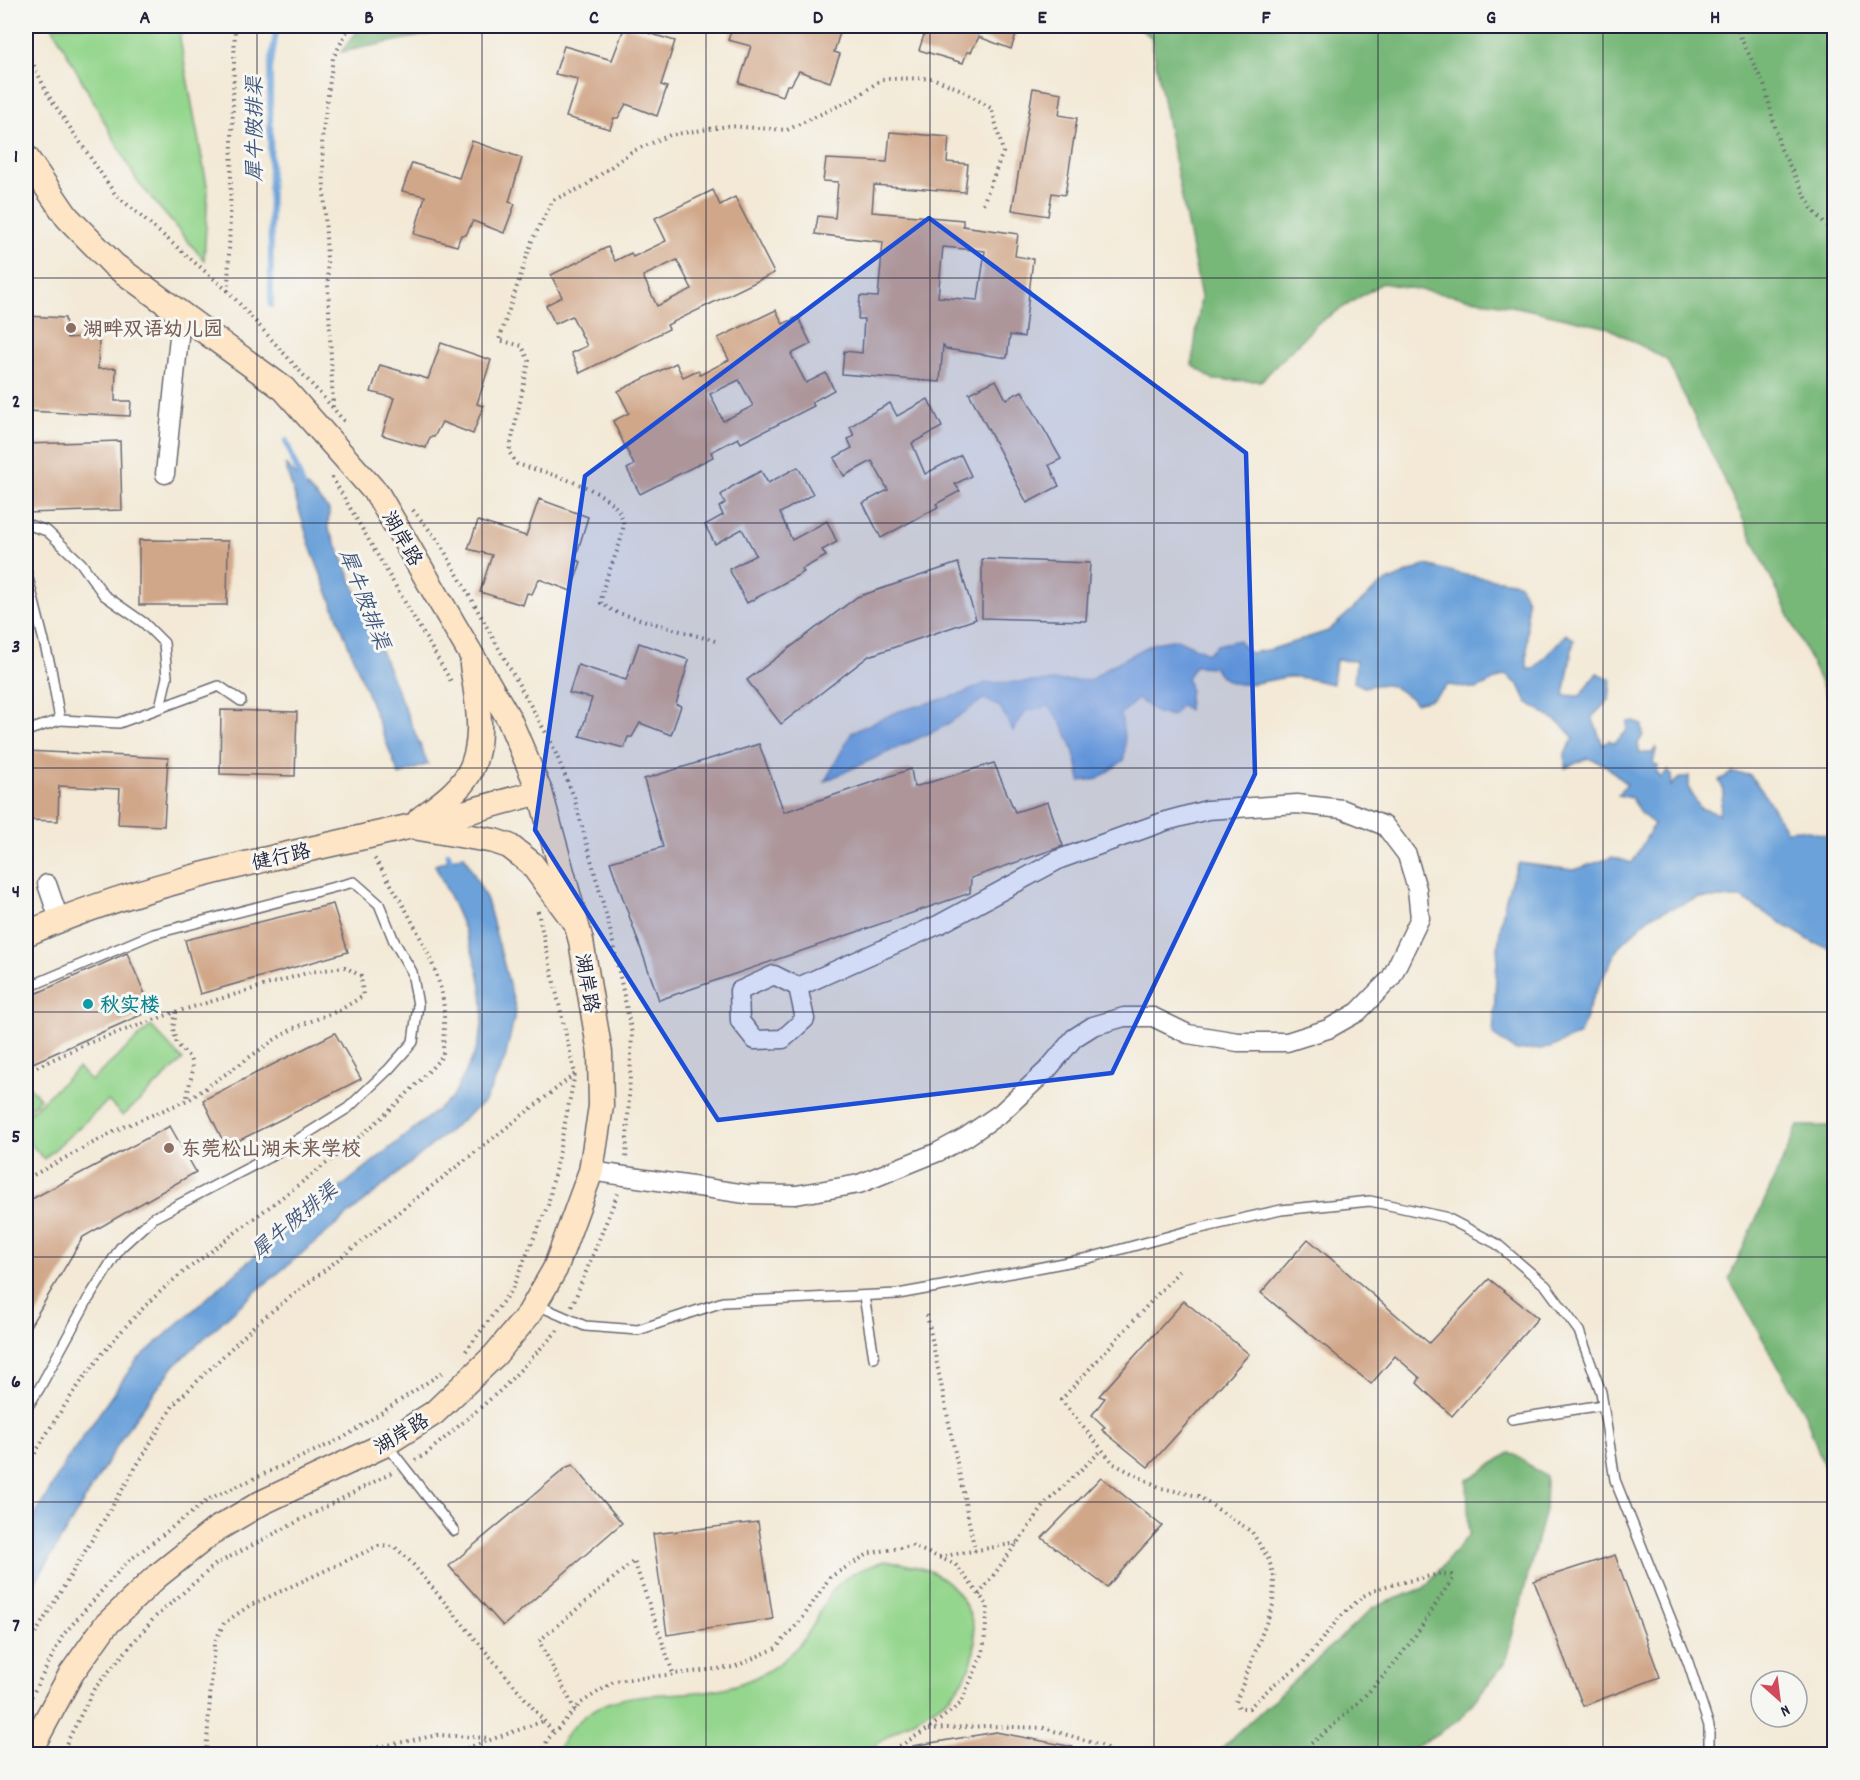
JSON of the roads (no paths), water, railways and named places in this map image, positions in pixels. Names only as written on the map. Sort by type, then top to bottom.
[{"type":"street","name":"湖岸路","points":[[26,157],[67,217],[114,265],[181,316],[326,417],[378,495],[509,719],[540,792],[576,922],[600,1053],[600,1122],[591,1171],[555,1269],[535,1304],[495,1355],[434,1413],[386,1444],[261,1503],[216,1530],[155,1578],[105,1626],[71,1674],[28,1755]]},
{"type":"street","points":[[165,474],[181,316]]},
{"type":"street","points":[[411,826],[447,798],[468,776],[476,753],[479,744],[479,708],[470,653]]},
{"type":"street","name":"健行路","points":[[26,934],[59,920],[189,878],[411,826],[540,792]]},
{"type":"street","points":[[591,1171],[746,1194],[796,1195],[859,1184],[938,1152],[966,1137],[1001,1113],[1048,1069],[1074,1038],[1093,1026],[1124,1017],[1153,1017],[1188,1034],[1238,1042],[1287,1042],[1328,1029],[1358,1012],[1391,978],[1420,918],[1417,889],[1407,855],[1385,826],[1342,808],[1297,804],[1207,810],[1166,821],[1060,859],[939,924],[798,987]]},
{"type":"street","points":[[411,826],[494,841],[509,846],[531,863],[549,890],[576,922]]},
{"type":"street","points":[[47,884],[59,920]]},
{"type":"lane","points":[[26,525],[47,531],[81,563],[104,595],[144,623],[164,643],[167,677],[160,708]]},
{"type":"lane","points":[[26,570],[48,658],[60,720]]},
{"type":"lane","points":[[26,731],[60,720],[119,723],[219,686],[241,701]]},
{"type":"lane","points":[[26,988],[153,934],[354,882],[379,904],[394,940],[412,972],[418,1005],[413,1041],[389,1070],[348,1108],[273,1155],[153,1218],[120,1248],[26,1409]]},
{"type":"lane","points":[[535,1304],[585,1326],[638,1330],[723,1302],[898,1294],[1089,1258],[1188,1231],[1281,1210],[1370,1201],[1444,1217],[1497,1244],[1546,1286],[1579,1331],[1603,1405],[1615,1480],[1688,1662],[1709,1726],[1709,1755]]},
{"type":"lane","points":[[864,1296],[874,1358]]},
{"type":"lane","points":[[1512,1419],[1603,1405]]},
{"type":"lane","points":[[386,1444],[454,1530]]},
{"type":"water","points":[[285,464],[329,510],[328,529],[428,764],[399,775],[311,549]]},
{"type":"water","points":[[1426,565],[1465,575],[1519,583],[1527,600],[1527,669],[1534,669],[1566,634],[1574,639],[1564,695],[1580,696],[1597,673],[1611,679],[1609,700],[1592,717],[1603,745],[1609,740],[1614,743],[1626,732],[1628,722],[1635,721],[1642,725],[1643,735],[1638,744],[1640,753],[1652,753],[1657,746],[1653,763],[1658,766],[1657,773],[1661,778],[1668,770],[1672,775],[1671,786],[1678,779],[1689,776],[1689,789],[1700,808],[1719,814],[1724,791],[1719,780],[1732,773],[1750,775],[1786,830],[1799,829],[1834,837],[1834,949],[1814,943],[1741,898],[1698,898],[1651,916],[1619,946],[1592,999],[1580,1034],[1550,1048],[1516,1051],[1493,1035],[1501,924],[1511,882],[1519,863],[1574,870],[1613,857],[1632,863],[1654,824],[1640,813],[1632,798],[1618,795],[1627,784],[1605,765],[1588,758],[1565,768],[1565,753],[1574,738],[1562,725],[1527,702],[1519,685],[1505,675],[1477,689],[1448,685],[1432,699],[1416,703],[1392,686],[1380,684],[1364,687],[1354,682],[1356,661],[1336,660],[1333,684],[1296,677],[1239,684],[1230,682],[1214,667],[1195,666],[1187,678],[1190,688],[1188,710],[1181,705],[1172,716],[1157,713],[1138,699],[1121,714],[1125,743],[1124,760],[1098,779],[1080,781],[1070,742],[1049,706],[1026,711],[1013,731],[1000,707],[984,699],[943,727],[825,781],[852,732],[899,711],[961,694],[986,683],[1091,680],[1107,668],[1154,643],[1177,639],[1208,653],[1217,645],[1238,640],[1250,653],[1272,649],[1328,631],[1380,585]]},
{"type":"water","points":[[464,855],[487,900],[516,1010],[505,1059],[485,1101],[247,1299],[174,1366],[127,1429],[26,1598],[26,1532],[66,1461],[136,1361],[249,1261],[452,1098],[478,1044],[483,1015],[482,993],[478,970],[463,926],[435,865]]},
{"type":"waterway","name":"犀牛陂排渠","points":[[271,305],[270,69],[277,26]]},
{"type":"waterway","name":"犀牛陂排渠","points":[[286,441],[304,488]]},
{"type":"waterway","name":"犀牛陂排渠","points":[[448,854],[453,867]]},
{"type":"place","name":"湖畔双语幼儿园","points":[[71,328]]},
{"type":"place","name":"秋实楼","points":[[88,1004]]},
{"type":"place","name":"东莞松山湖未来学校","points":[[169,1148]]}]
